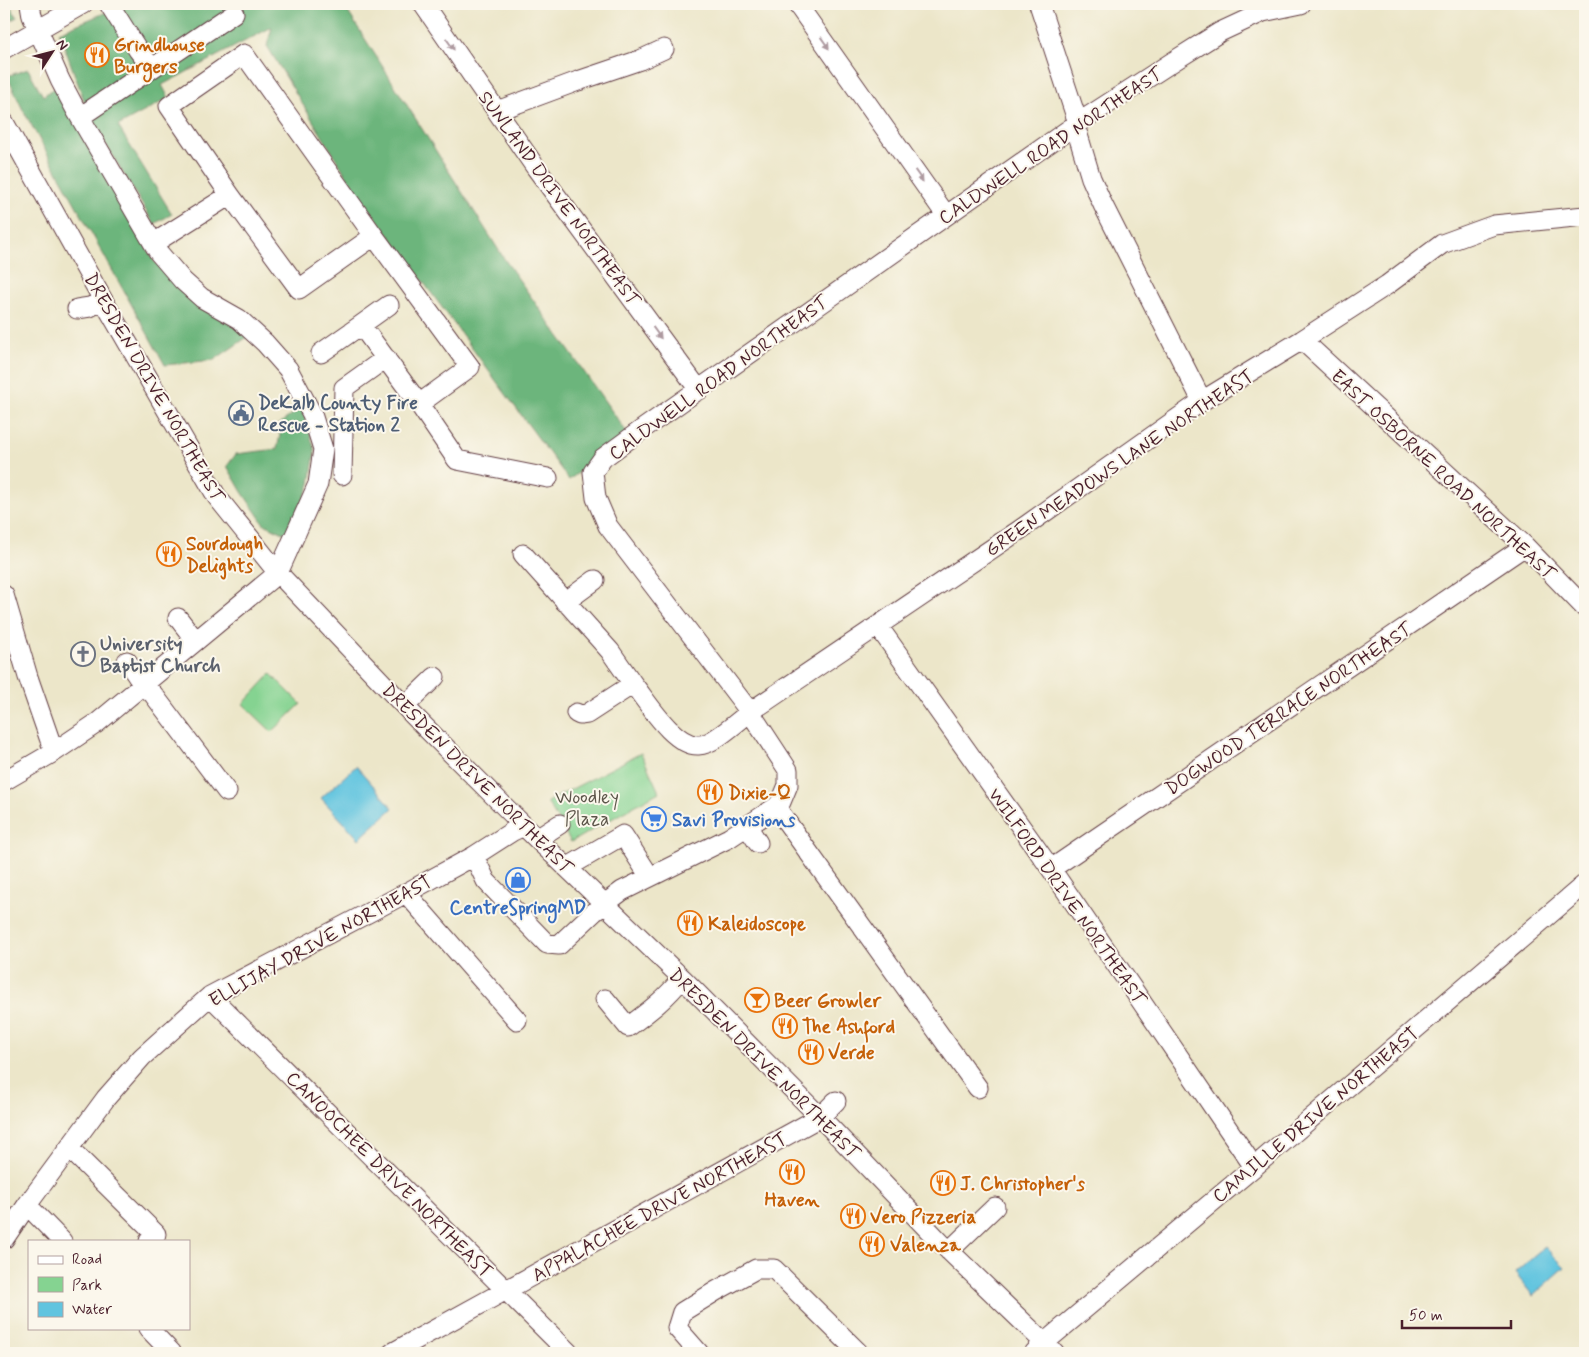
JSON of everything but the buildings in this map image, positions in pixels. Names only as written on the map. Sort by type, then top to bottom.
[{"type":"street","points":[[4,781],[54,752],[96,723],[278,573],[318,484],[323,449],[312,414],[288,369],[265,343],[239,319],[202,298],[183,281],[154,244],[56,72],[32,16],[30,4]]},
{"type":"street","points":[[4,49],[83,4]]},
{"type":"street","points":[[109,4],[138,50],[152,68]]},
{"type":"street","name":"SUNLAND DRIVE NORTHEAST","points":[[423,4],[536,168],[699,390]]},
{"type":"street","points":[[797,4],[946,215]]},
{"type":"street","points":[[1039,4],[1091,178],[1202,401]]},
{"type":"street","name":"CALDWELL ROAD NORTHEAST","points":[[776,808],[781,802],[788,785],[788,770],[750,712],[608,526],[596,498],[593,472],[603,458],[644,428],[1076,124],[1220,32],[1263,12],[1301,4]]},
{"type":"street","points":[[80,117],[234,13]]},
{"type":"street","points":[[497,111],[664,50]]},
{"type":"street","points":[[374,236],[300,289],[230,195],[170,106],[244,54],[470,367],[419,404]]},
{"type":"street","name":"DRESDEN DRIVE NORTHEAST","points":[[4,122],[103,300],[217,497],[278,573],[404,706],[530,832],[682,978],[820,1117],[950,1260],[1044,1350]]},
{"type":"street","points":[[154,244],[230,195]]},
{"type":"street","name":"GREEN MEADOWS LANE NORTHEAST","points":[[633,684],[669,730],[684,742],[699,746],[711,741],[750,712],[1020,529],[1202,401],[1387,285],[1442,244],[1494,225],[1585,216]]},
{"type":"street","points":[[77,309],[90,308],[103,300]]},
{"type":"street","points":[[321,353],[389,305]]},
{"type":"street","points":[[361,325],[419,404],[456,460],[548,478]]},
{"type":"street","name":"EAST OSBORNE ROAD NORTHEAST","points":[[1302,340],[1525,546],[1585,608]]},
{"type":"street","points":[[342,475],[344,388],[386,358]]},
{"type":"street","name":"DOGWOOD TERRACE NORTHEAST","points":[[1051,869],[1525,546]]},
{"type":"street","points":[[523,554],[610,651],[633,684],[587,714],[580,715],[576,713]]},
{"type":"street","points":[[565,602],[595,580]]},
{"type":"street","points":[[4,595],[28,677],[54,752]]},
{"type":"street","points":[[178,618],[196,641]]},
{"type":"street","name":"WILFORD DRIVE NORTHEAST","points":[[878,626],[1051,869],[1254,1168]]},
{"type":"street","points":[[127,661],[143,685],[153,694],[228,792]]},
{"type":"street","points":[[404,706],[435,677]]},
{"type":"street","points":[[474,856],[486,880],[546,944],[559,946],[594,912],[622,891],[729,838],[776,808],[978,1088]]},
{"type":"street","name":"ELLIJAY DRIVE NORTHEAST","points":[[4,1239],[106,1098],[142,1057],[210,996],[406,894],[474,856],[513,830],[530,832],[560,824]]},
{"type":"street","points":[[747,826],[758,843]]},
{"type":"street","points":[[568,868],[623,836],[650,877]]},
{"type":"street","name":"CAMILLE DRIVE NORTHEAST","points":[[1044,1350],[1585,884]]},
{"type":"street","points":[[406,894],[517,1020]]},
{"type":"street","points":[[605,999],[628,1027],[658,1004],[682,978]]},
{"type":"street","name":"CANOOCHEE DRIVE NORTHEAST","points":[[210,996],[569,1353]]},
{"type":"street","name":"APPALACHEE DRIVE NORTHEAST","points":[[392,1353],[508,1291],[820,1117],[836,1101]]},
{"type":"street","points":[[69,1148],[156,1234],[150,1240]]},
{"type":"street","points":[[27,1205],[61,1240]]},
{"type":"street","points":[[950,1260],[996,1207]]},
{"type":"street","points":[[699,1353],[677,1328],[682,1312],[756,1269],[774,1269],[859,1353]]},
{"type":"street","points":[[150,1330],[172,1353]]},
{"type":"green space","points":[[4,4],[9,4],[17,17],[4,24]]},
{"type":"green space","points":[[126,4],[343,4],[505,260],[628,434],[569,480],[354,188],[267,46],[272,27],[162,85],[169,98],[118,126],[172,214],[154,224],[92,122],[59,32]]},
{"type":"green space","points":[[28,69],[43,96],[58,85],[154,261],[249,336],[214,360],[165,365],[23,110],[7,76]]},
{"type":"green space","points":[[302,407],[315,451],[310,484],[290,536],[264,524],[227,466],[236,454],[277,449],[280,435],[278,425]]},
{"type":"green space","points":[[271,674],[301,704],[272,732],[243,704]]},
{"type":"green space","name":"Woodley Plaza","points":[[641,753],[659,792],[571,842],[547,802]]},
{"type":"water","points":[[356,766],[393,808],[359,839],[321,798]]},
{"type":"water","points":[[1545,1247],[1565,1267],[1533,1296],[1515,1273]]},
{"type":"place","name":"Grindhouse Burgers","points":[[97,55]]},
{"type":"place","name":"DeKalb County Fire Rescue - Station 2","points":[[241,413]]},
{"type":"place","name":"Sourdough Delights","points":[[169,554]]},
{"type":"place","name":"University Baptist Church","points":[[83,654]]},
{"type":"place","name":"Dixie-Q","points":[[710,792]]},
{"type":"place","name":"Savi Provisions","points":[[654,819]]},
{"type":"place","name":"CentreSpringMD","points":[[518,880]]},
{"type":"place","name":"Kaleidoscope","points":[[690,923]]},
{"type":"place","name":"Beer Growler","points":[[757,1000]]},
{"type":"place","name":"The Ashford","points":[[785,1026]]},
{"type":"place","name":"Verde","points":[[811,1052]]},
{"type":"place","name":"Haven","points":[[792,1172]]},
{"type":"place","name":"J. Christopher's","points":[[943,1183]]},
{"type":"place","name":"Vero Pizzeria","points":[[853,1216]]},
{"type":"place","name":"Valenza","points":[[872,1244]]}]
